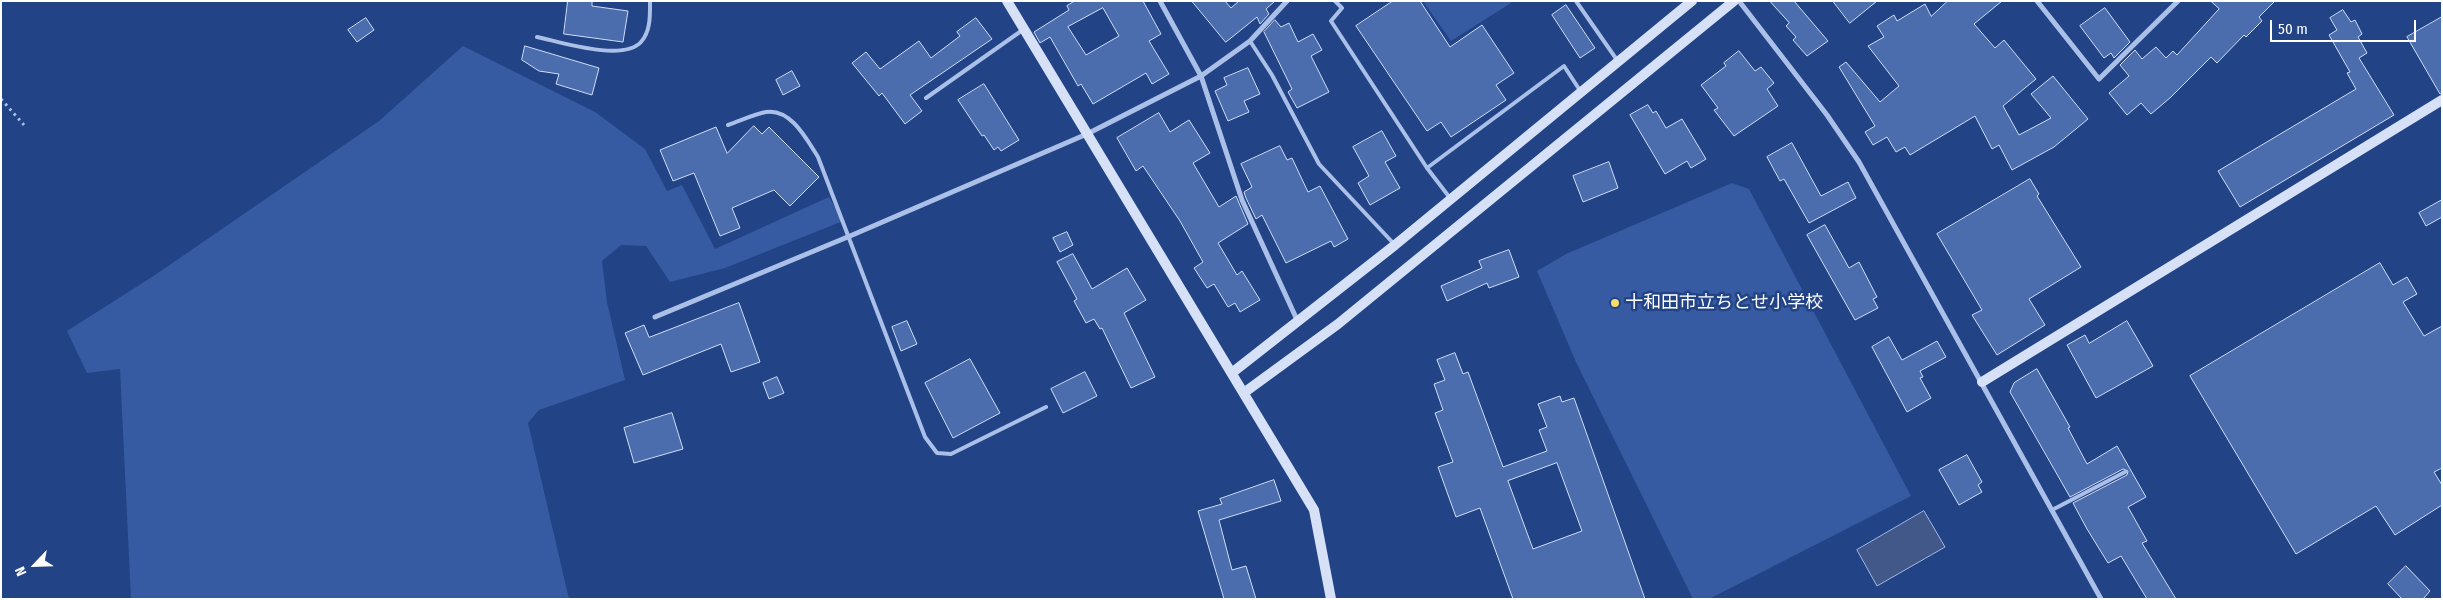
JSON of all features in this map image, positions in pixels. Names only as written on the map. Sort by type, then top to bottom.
[{"type":"street","points":[[1007,1],[1233,372],[1314,510],[1331,599]]},
{"type":"street","points":[[1160,1],[1201,76],[1242,200],[1298,322]]},
{"type":"street","points":[[655,317],[1087,134],[1201,76],[1250,41],[1287,1]]},
{"type":"street","points":[[1233,372],[1395,245],[1692,1]]},
{"type":"street","points":[[1245,392],[1338,324],[1734,1]]},
{"type":"street","points":[[1740,1],[1827,115],[1859,162],[2101,599]]},
{"type":"street","points":[[2037,1],[2099,80],[2178,1]]},
{"type":"street","points":[[1982,382],[2442,100]]},
{"type":"lane","points":[[536,37],[615,52],[632,48],[641,42],[646,34],[650,21],[650,1]]},
{"type":"lane","points":[[1335,1],[1342,8],[1331,21],[1427,168],[1450,199]]},
{"type":"lane","points":[[1576,1],[1618,62]]},
{"type":"lane","points":[[926,98],[1024,30]]},
{"type":"lane","points":[[1250,41],[1272,75],[1319,164],[1395,245]]},
{"type":"lane","points":[[1427,168],[1564,66],[1581,92]]},
{"type":"lane","points":[[728,125],[767,112],[780,115],[798,127],[818,157],[850,236],[925,437],[937,453],[951,454],[1046,407]]},
{"type":"lane","points":[[2052,510],[2125,472]]},
{"type":"path","points":[[1,99],[24,125]]},
{"type":"shaded area","points":[[1423,1],[1510,1],[1511,3],[1451,41]]},
{"type":"shaded area","points":[[463,46],[595,112],[645,149],[667,191],[682,185],[715,249],[829,197],[843,221],[725,268],[670,282],[646,246],[621,245],[602,261],[607,302],[625,380],[539,410],[528,423],[569,599],[131,599],[120,369],[87,373],[67,331],[155,275],[379,121]]},
{"type":"shaded area","points":[[1732,183],[1749,189],[1911,496],[1709,599],[1693,599],[1576,362],[1537,271],[1566,254]]},
{"type":"shaded area","points":[[1924,511],[1945,547],[1877,586],[1857,550]]},
{"type":"building","points":[[568,1],[592,1],[592,6],[628,11],[623,42],[564,34]]},
{"type":"building","points":[[1075,1],[1143,1],[1161,34],[1149,41],[1169,74],[1152,84],[1146,73],[1093,104],[1081,84],[1078,86],[1050,37],[1040,43],[1034,32],[1069,10],[1067,6]],"holes":[[[1103,8],[1119,36],[1086,55],[1068,27]]]},
{"type":"building","points":[[1192,1],[1225,1],[1231,8],[1239,1],[1275,1],[1266,9],[1269,14],[1260,24],[1257,17],[1226,42]]},
{"type":"building","points":[[1393,1],[1420,1],[1450,47],[1482,25],[1514,73],[1496,85],[1506,100],[1451,137],[1441,122],[1427,131],[1356,26]]},
{"type":"building","points":[[1770,1],[1794,1],[1828,41],[1807,56],[1793,40],[1796,37],[1786,26],[1789,23]]},
{"type":"building","points":[[1833,1],[1877,1],[1850,23]]},
{"type":"building","points":[[1948,1],[2002,1],[1974,24],[1995,48],[2004,40],[2036,79],[2003,106],[2019,135],[2051,118],[2031,94],[2053,76],[2088,119],[2054,147],[2012,170],[1999,145],[1992,149],[1975,116],[1910,155],[1905,147],[1896,152],[1887,137],[1873,145],[1865,132],[1875,126],[1839,67],[1846,62],[1880,102],[1899,86],[1868,46],[1884,37],[1877,26],[1894,15],[1897,21],[1925,4],[1931,16]]},
{"type":"building","points":[[2211,1],[2275,1],[2259,17],[2262,21],[2246,37],[2244,35],[2217,63],[2211,57],[2151,114],[2141,103],[2127,115],[2109,93],[2129,76],[2120,65],[2135,50],[2142,59],[2156,47],[2166,58],[2173,51],[2177,55],[2219,9]]},
{"type":"building","points":[[1566,5],[1595,48],[1580,58],[1552,15]]},
{"type":"building","points":[[2105,8],[2130,42],[2114,58],[2111,53],[2104,58],[2080,26]]},
{"type":"building","points":[[2343,10],[2351,22],[2355,20],[2362,34],[2358,37],[2367,53],[2359,58],[2394,115],[2240,207],[2218,171],[2356,89],[2347,73],[2350,72],[2329,35],[2337,30],[2330,18]]},
{"type":"building","points":[[2442,17],[2442,93],[2440,94],[2407,37]]},
{"type":"building","points":[[366,18],[374,30],[357,42],[348,30]]},
{"type":"building","points":[[976,18],[992,39],[910,95],[922,111],[905,124],[882,93],[879,96],[852,63],[866,52],[880,69],[919,41],[931,58],[960,36],[957,32]]},
{"type":"building","points":[[1275,20],[1281,27],[1289,23],[1298,42],[1313,34],[1322,50],[1311,56],[1329,92],[1297,108],[1288,92],[1292,89],[1264,32]]},
{"type":"building","points":[[525,46],[599,68],[592,95],[556,84],[559,74],[539,71],[522,60]]},
{"type":"building","points":[[1739,51],[1755,71],[1761,67],[1774,83],[1767,89],[1778,106],[1734,136],[1714,110],[1718,108],[1701,85],[1726,66],[1724,63]]},
{"type":"building","points":[[1248,68],[1260,94],[1244,101],[1249,112],[1228,121],[1215,91],[1227,85],[1224,78]]},
{"type":"building","points":[[792,71],[800,86],[783,95],[776,80]]},
{"type":"building","points":[[984,84],[1019,140],[1001,151],[998,147],[994,150],[984,135],[982,136],[958,100]]},
{"type":"building","points":[[1648,105],[1653,113],[1656,111],[1666,128],[1682,119],[1706,159],[1691,168],[1687,161],[1665,174],[1630,115]]},
{"type":"building","points":[[1159,113],[1170,132],[1189,120],[1210,153],[1193,163],[1219,207],[1236,196],[1248,224],[1218,243],[1237,275],[1242,271],[1260,300],[1240,312],[1235,303],[1228,307],[1214,284],[1207,288],[1194,268],[1203,262],[1180,221],[1143,166],[1136,171],[1117,138]]},
{"type":"building","points":[[754,126],[762,134],[769,127],[819,177],[790,206],[774,190],[732,208],[740,228],[720,236],[694,173],[673,181],[660,150],[716,127],[727,153]]},
{"type":"building","points":[[1382,131],[1396,156],[1385,162],[1400,188],[1370,205],[1358,183],[1369,176],[1353,147]]},
{"type":"building","points":[[1792,143],[1821,196],[1848,182],[1856,198],[1809,223],[1784,179],[1780,181],[1767,157]]},
{"type":"building","points":[[1280,146],[1287,160],[1292,158],[1308,192],[1320,186],[1348,239],[1334,247],[1331,241],[1286,263],[1262,215],[1256,219],[1246,198],[1244,192],[1252,187],[1241,164]]},
{"type":"building","points":[[1609,162],[1618,188],[1583,202],[1573,176]]},
{"type":"building","points":[[2030,179],[2039,194],[2037,196],[2081,267],[2029,299],[2045,325],[1997,355],[1972,315],[1982,310],[1937,234]]},
{"type":"building","points":[[2442,200],[2442,217],[2426,226],[2419,213]]},
{"type":"building","points":[[1825,225],[1849,268],[1859,262],[1877,297],[1873,299],[1878,308],[1855,320],[1807,235]]},
{"type":"building","points":[[1067,232],[1073,245],[1060,252],[1053,238]]},
{"type":"building","points":[[1509,250],[1519,277],[1489,288],[1487,283],[1447,301],[1441,286],[1482,268],[1479,261]]},
{"type":"building","points":[[1073,254],[1092,289],[1127,268],[1146,300],[1124,313],[1155,377],[1131,388],[1102,328],[1100,329],[1094,319],[1086,323],[1074,301],[1077,299],[1057,262]]},
{"type":"building","points":[[2380,263],[2393,285],[2407,277],[2417,294],[2403,302],[2424,336],[2442,326],[2442,468],[2434,472],[2442,485],[2442,505],[2395,535],[2376,506],[2296,554],[2190,376]]},
{"type":"building","points":[[739,303],[760,362],[731,372],[721,344],[643,375],[625,333],[644,325],[649,337]]},
{"type":"building","points":[[907,321],[917,344],[901,351],[892,327]]},
{"type":"building","points":[[2127,321],[2153,366],[2096,398],[2067,345],[2085,335],[2089,343]]},
{"type":"building","points":[[1889,337],[1902,360],[1937,341],[1946,357],[1920,371],[1923,377],[1920,378],[1931,398],[1907,412],[1872,347]]},
{"type":"building","points":[[1455,353],[1463,374],[1468,372],[1503,467],[1547,451],[1539,430],[1547,427],[1538,404],[1560,396],[1562,402],[1574,398],[1645,599],[1513,599],[1480,508],[1456,517],[1438,467],[1453,462],[1435,413],[1443,410],[1434,384],[1445,380],[1437,360]],"holes":[[[1557,463],[1582,531],[1533,549],[1508,481]]]},
{"type":"building","points":[[970,359],[1000,413],[953,438],[925,383]]},
{"type":"building","points":[[2037,369],[2070,427],[2068,428],[2087,464],[2117,446],[2146,497],[2128,507],[2147,541],[2142,543],[2176,599],[2147,599],[2121,556],[2108,563],[2087,529],[2073,503],[2127,475],[2128,471],[2123,469],[2070,497],[2010,392],[2014,383]]},
{"type":"building","points":[[1085,372],[1097,396],[1063,413],[1051,389]]},
{"type":"building","points":[[777,377],[784,393],[769,399],[763,383]]},
{"type":"building","points":[[672,413],[683,449],[634,463],[624,428]]},
{"type":"building","points":[[1967,455],[1982,482],[1978,485],[1982,492],[1959,505],[1939,470]]},
{"type":"building","points":[[1274,480],[1281,501],[1219,520],[1232,570],[1246,566],[1256,599],[1224,599],[1198,511],[1222,504],[1220,499]]},
{"type":"building","points":[[2406,566],[2430,591],[2423,599],[2402,599],[2388,584]]},
{"type":"place","name":"十和田市立ちとせ小学校","points":[[1615,303]]}]
